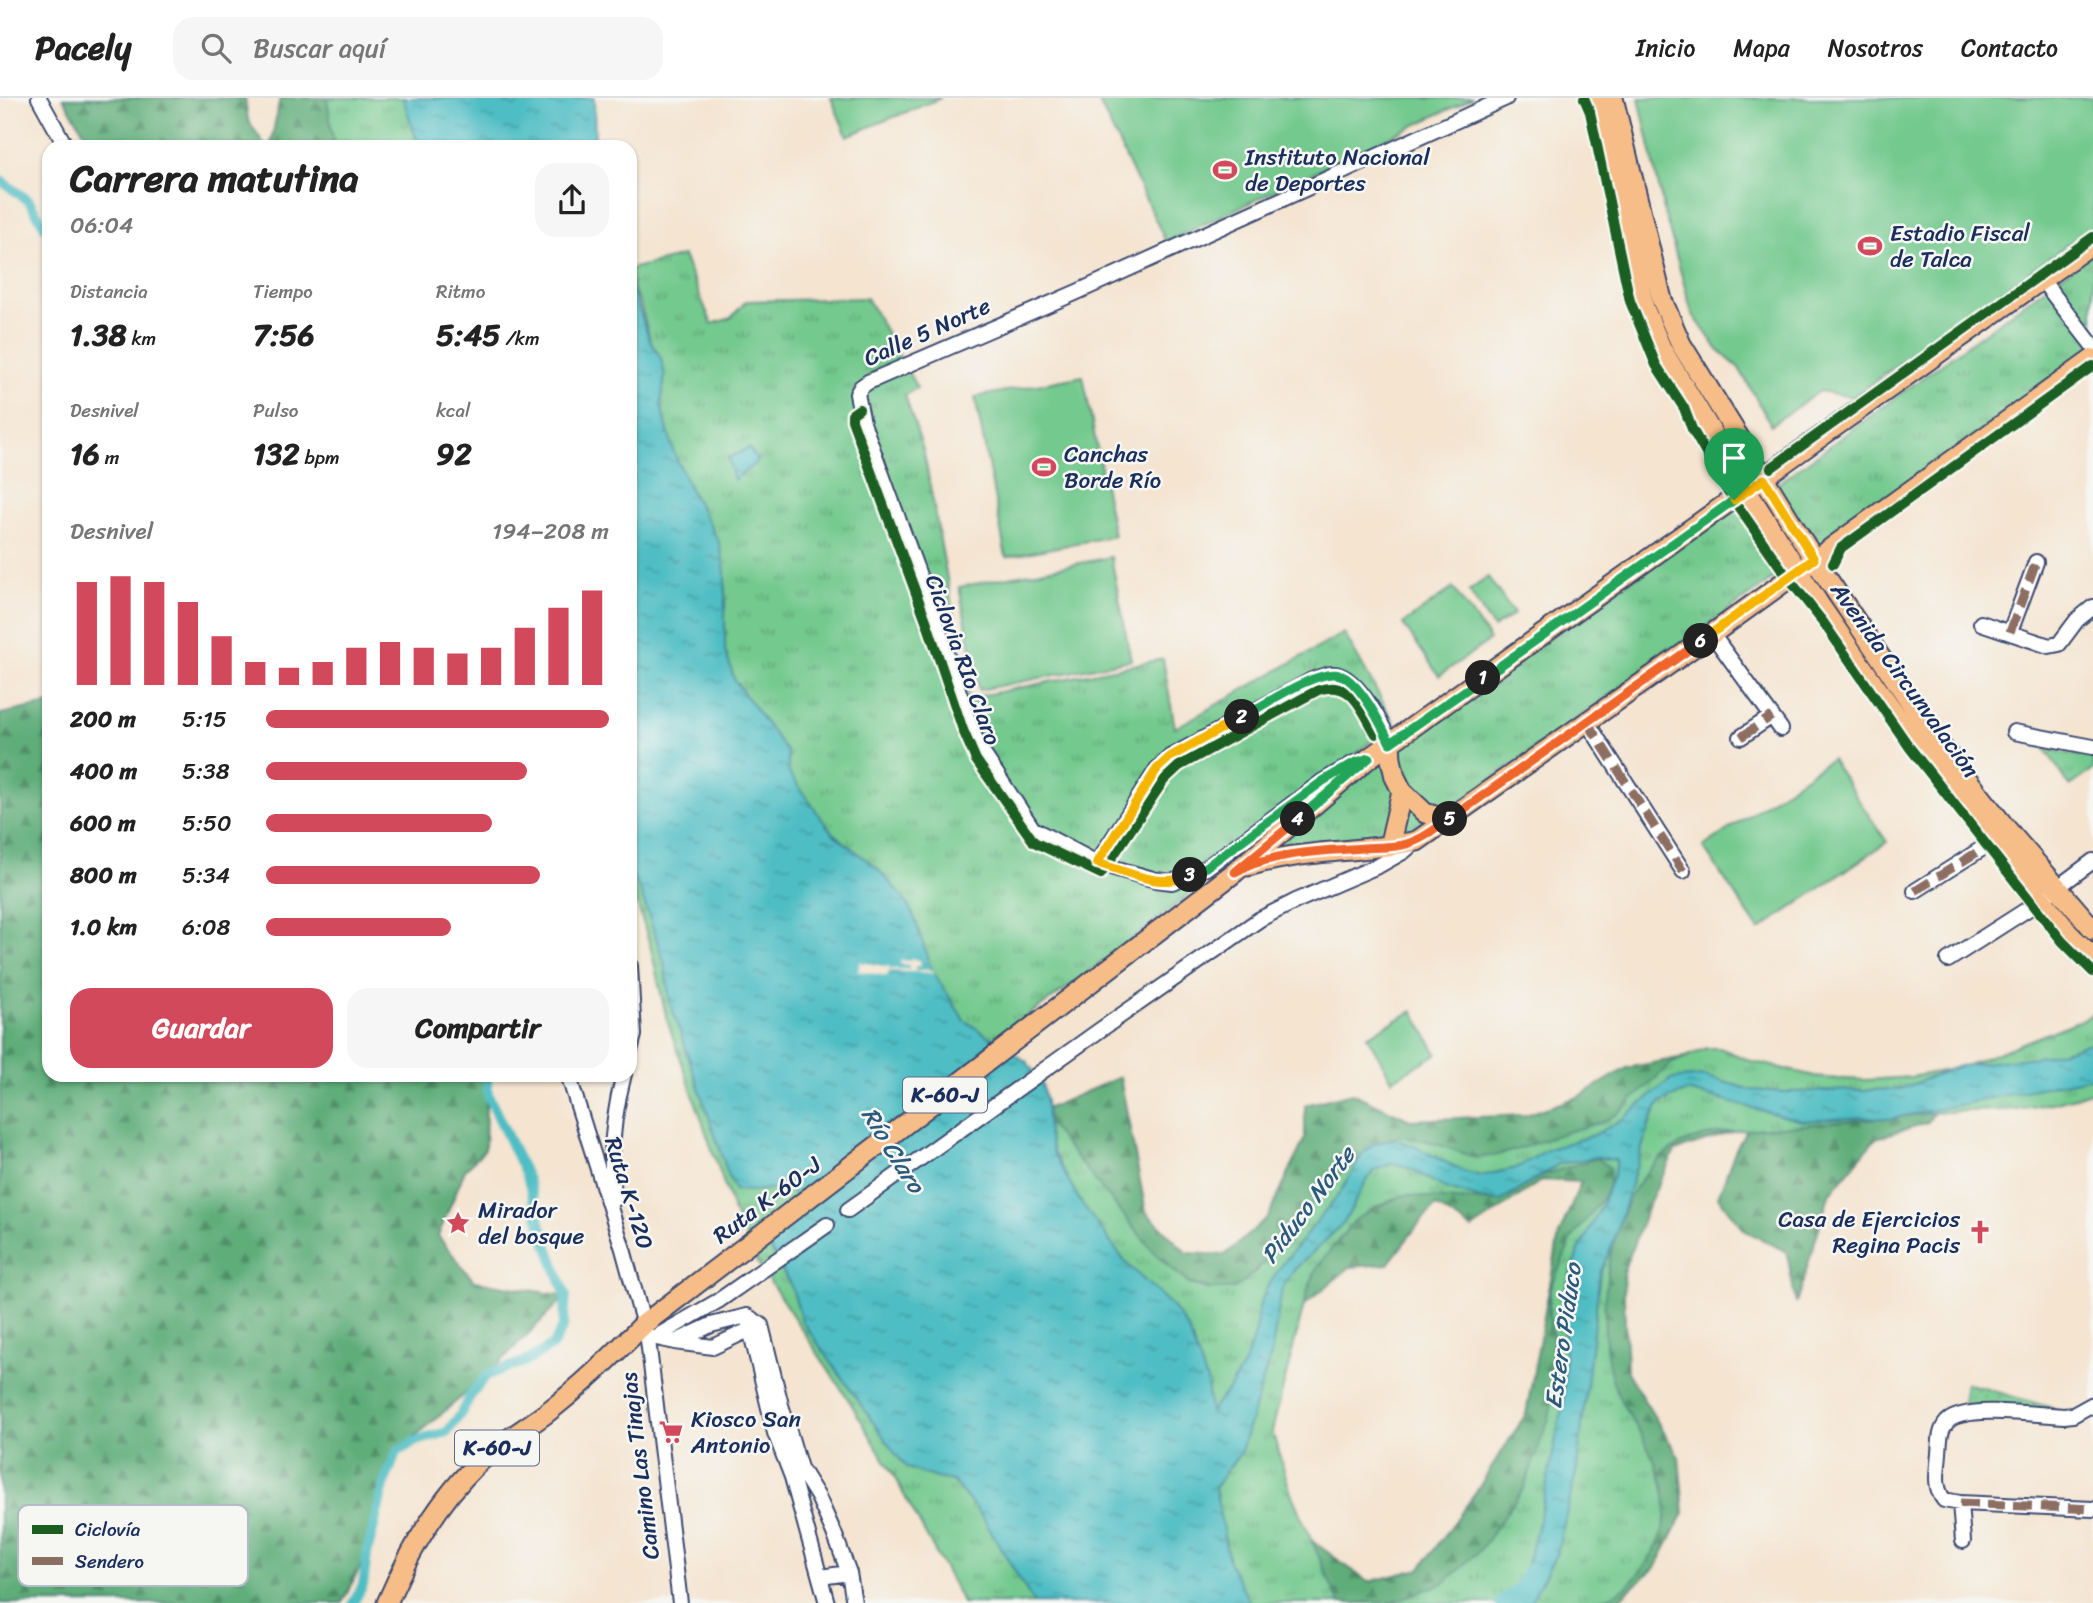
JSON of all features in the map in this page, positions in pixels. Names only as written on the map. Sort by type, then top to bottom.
[{"type":"main road","name":"Avenida Circunvalación","points":[[1597,98],[1638,284],[1652,331],[1747,491],[1821,607],[1922,751],[1994,841],[2049,893],[2093,929]]},
{"type":"main road","name":"Avenida Circunvalación","points":[[1613,98],[1656,279],[1669,320],[1718,408],[1814,559],[1936,740],[2004,826],[2049,893],[2073,938],[2093,957]]},
{"type":"main road","points":[[1747,491],[2093,243]]},
{"type":"main road","points":[[1798,570],[2093,359]]},
{"type":"main road","name":"K-60-J","points":[[1230,876],[1369,758],[1747,491]]},
{"type":"main road","name":"K-60-J","points":[[1230,876],[1247,866],[1274,858],[1389,847],[1417,841],[1712,634],[1798,570]]},
{"type":"main road","points":[[1390,743],[1391,759],[1402,791],[1424,813],[1449,820]]},
{"type":"main road","points":[[1389,847],[1402,791]]},
{"type":"main road","name":"Ruta K-60-J","points":[[387,1603],[417,1540],[433,1514],[495,1449],[649,1334],[665,1309],[1230,876]]},
{"type":"street","points":[[39,98],[61,140]]},
{"type":"street","name":"Calle 5 Norte","points":[[1092,861],[1033,829],[982,751],[971,729],[935,619],[863,423],[857,394],[861,387],[1506,98]]},
{"type":"street","points":[[2042,280],[2093,346]]},
{"type":"street","points":[[2010,632],[2036,562]]},
{"type":"street","points":[[1981,623],[2049,646],[2055,645],[2077,620],[2093,607]]},
{"type":"street","points":[[1712,634],[1781,729]]},
{"type":"street","points":[[1369,758],[1338,772],[1206,867],[1185,878],[1172,882],[1156,880],[1092,861],[1157,769],[1170,757],[1312,680],[1328,674],[1349,680],[1358,688],[1390,743]]},
{"type":"street","points":[[1741,737],[1772,716]]},
{"type":"street","points":[[1587,722],[1683,871]]},
{"type":"street","points":[[2014,732],[2093,747]]},
{"type":"street","points":[[848,1210],[1260,919],[1380,865],[1417,841]]},
{"type":"street","points":[[1915,891],[1994,841]]},
{"type":"street","points":[[1380,865],[1389,847]]},
{"type":"street","points":[[1948,960],[2093,861]]},
{"type":"street","name":"Ruta K-120","points":[[571,1082],[649,1334]]},
{"type":"street","points":[[622,1082],[616,1106],[610,1170],[623,1249]]},
{"type":"street","points":[[674,1335],[827,1225]]},
{"type":"street","points":[[674,1335],[711,1325],[752,1324]]},
{"type":"street","points":[[649,1334],[674,1335],[713,1348],[752,1324]]},
{"type":"street","points":[[752,1324],[800,1468],[818,1497],[849,1573],[855,1603]]},
{"type":"street","points":[[752,1324],[775,1433],[792,1477],[827,1603]]},
{"type":"street","name":"Camino Las Tinajas","points":[[649,1334],[680,1603]]},
{"type":"street","points":[[2092,1405],[2073,1415],[2064,1416],[1965,1412],[1952,1418],[1940,1433],[1937,1485],[1944,1500],[1961,1503],[2093,1509]]},
{"type":"street","points":[[1961,1503],[1963,1541]]},
{"type":"street","points":[[820,1577],[849,1573]]},
{"type":"green space","points":[[63,98],[245,98],[248,120],[261,140],[89,140]]},
{"type":"green space","points":[[280,98],[326,98],[341,140],[271,140]]},
{"type":"green space","points":[[327,98],[591,98],[594,140],[333,140]]},
{"type":"green space","points":[[831,98],[941,98],[847,136]]},
{"type":"green space","name":"Instituto Nacional de Deportes","points":[[1097,98],[1473,98],[1166,242]]},
{"type":"green space","name":"Estadio Fiscal de Talca","points":[[1639,98],[2093,98],[2093,227],[1852,397],[1820,391],[1771,425],[1739,368],[1718,350],[1692,313],[1665,215]]},
{"type":"green space","points":[[2093,253],[2093,351],[1412,836],[1275,848],[1374,763],[1739,503],[1749,503],[1784,479]]},
{"type":"green space","points":[[683,256],[712,324],[731,318],[746,301],[867,298],[917,388],[905,395],[924,453],[969,698],[1163,659],[1175,728],[1344,633],[1394,722],[1143,931],[984,1045],[1158,1257],[1189,1284],[1208,1289],[1232,1289],[1240,1285],[1261,1266],[1329,1182],[1380,1143],[1399,1136],[1428,1141],[1474,1157],[1493,1156],[1516,1150],[1603,1122],[1618,1113],[1672,1063],[1707,1048],[1720,1048],[1751,1061],[1823,1078],[1866,1080],[1911,1077],[1962,1067],[2093,1013],[2093,1091],[2016,1109],[1956,1111],[1726,1132],[1679,1145],[1652,1166],[1627,1203],[1613,1244],[1606,1290],[1605,1336],[1612,1379],[1657,1468],[1666,1515],[1657,1546],[1647,1563],[1633,1580],[1612,1595],[1582,1603],[1389,1603],[1444,1583],[1480,1550],[1524,1488],[1549,1418],[1559,1367],[1549,1316],[1550,1290],[1572,1238],[1602,1199],[1609,1185],[1610,1168],[1597,1158],[1537,1177],[1513,1195],[1494,1201],[1404,1195],[1355,1220],[1318,1265],[1308,1289],[1272,1431],[1291,1493],[1341,1603],[963,1603],[850,1402],[757,1262],[733,1210],[667,1020],[637,902],[637,305],[653,350],[637,297],[637,267]]},
{"type":"green space","name":"Canchas Borde Río","points":[[1083,376],[1114,536],[1006,557],[975,397]]},
{"type":"green space","name":"Canchas Borde Río","points":[[1111,557],[1131,660],[979,690],[959,587]]},
{"type":"green space","points":[[1488,577],[1514,614],[1493,628],[1469,591]]},
{"type":"green space","points":[[1453,588],[1490,640],[1439,676],[1403,624]]},
{"type":"green space","points":[[42,705],[42,1082],[487,1082],[485,1149],[465,1170],[438,1236],[474,1281],[566,1296],[487,1375],[397,1452],[367,1554],[342,1603],[0,1603],[0,714]]},
{"type":"green space","points":[[2045,749],[2093,758],[2093,770],[2070,786]]},
{"type":"green space","points":[[1831,759],[1887,842],[1759,930],[1703,847]]},
{"type":"green space","points":[[1413,1011],[1437,1054],[1392,1080],[1367,1036]]},
{"type":"green space","points":[[1684,1057],[1801,1089],[1952,1083],[1928,1122],[1876,1138],[1829,1195],[1796,1304],[1787,1252],[1744,1230],[1718,1197],[1735,1151],[1748,1127],[1675,1151],[1650,1201],[1623,1272],[1627,1372],[1679,1457],[1684,1513],[1656,1567],[1614,1603],[1270,1603],[1307,1537],[1368,1582],[1420,1569],[1474,1495],[1526,1414],[1559,1235],[1581,1182],[1542,1180],[1472,1229],[1436,1206],[1388,1264],[1350,1267],[1298,1310],[1132,1270],[1023,1119],[1120,1077],[1146,1212],[1187,1253],[1225,1255],[1268,1217],[1305,1138],[1305,1105],[1352,1093],[1410,1120],[1526,1115],[1578,1097],[1627,1068]]},
{"type":"green space","points":[[1966,1383],[2059,1410],[1962,1409]]},
{"type":"water","points":[[403,98],[594,98],[595,140],[417,140]]},
{"type":"water","name":"Río Claro","points":[[637,303],[651,343],[660,356],[665,375],[661,405],[674,453],[719,542],[725,570],[725,650],[735,681],[787,752],[789,773],[827,826],[877,868],[902,896],[913,914],[932,970],[964,1020],[1027,1062],[1042,1084],[1048,1134],[1054,1154],[1080,1201],[1126,1263],[1170,1304],[1187,1327],[1207,1381],[1210,1412],[1231,1386],[1244,1364],[1256,1331],[1257,1314],[1265,1291],[1283,1263],[1340,1193],[1363,1153],[1374,1144],[1393,1139],[1414,1146],[1463,1171],[1481,1176],[1516,1168],[1549,1149],[1594,1135],[1624,1118],[1671,1079],[1704,1076],[1751,1090],[1787,1092],[1900,1089],[1959,1066],[2045,1056],[2093,1042],[2093,1077],[1890,1119],[1867,1117],[1802,1121],[1687,1091],[1660,1103],[1650,1122],[1612,1246],[1600,1273],[1577,1468],[1557,1553],[1530,1603],[1516,1603],[1540,1517],[1563,1403],[1563,1298],[1578,1252],[1601,1207],[1616,1160],[1597,1157],[1559,1164],[1501,1201],[1480,1199],[1443,1187],[1394,1163],[1373,1171],[1344,1223],[1294,1270],[1282,1289],[1271,1355],[1240,1454],[1215,1488],[1229,1562],[1250,1603],[1034,1603],[983,1518],[953,1481],[907,1468],[802,1321],[792,1288],[765,1240],[799,1208],[790,1186],[752,1191],[735,1190],[670,1002],[664,962],[637,884]]},
{"type":"water","points":[[749,448],[758,461],[734,480],[728,458]]},
{"type":"pier","points":[[911,958],[921,961],[920,966],[915,966],[915,970],[932,970],[935,973],[889,971],[887,976],[858,971],[860,962],[890,969],[909,969],[909,965],[900,964],[901,960],[910,961]]},
{"type":"waterway","points":[[0,180],[29,201],[42,222]]},
{"type":"waterway","points":[[353,1603],[363,1585],[367,1554],[385,1481],[397,1452],[414,1442],[447,1432],[487,1375],[529,1360],[553,1345],[563,1327],[566,1296],[544,1236],[528,1180],[488,1095],[487,1082]]},
{"type":"waterway","name":"Estero Piduco","points":[[1505,1603],[1521,1592],[1531,1573]]},
{"type":"marked path","points":[[2010,632],[2036,562]]},
{"type":"marked path","points":[[1741,737],[1772,716]]},
{"type":"marked path","points":[[1587,722],[1683,871]]},
{"type":"marked path","points":[[1915,891],[1992,843]]},
{"type":"marked path","points":[[1960,1503],[2093,1509]]},
{"type":"cycle path","points":[[1584,98],[1590,112],[1630,301],[1656,365],[1684,408],[1692,429],[1728,492],[1788,578],[1823,622],[1910,748],[2062,941],[2093,972]]},
{"type":"cycle path","points":[[1771,468],[2093,237]]},
{"type":"cycle path","points":[[1833,564],[1841,548],[2093,366]]},
{"type":"cycle path","name":"Ciclovia RIo Claro","points":[[859,409],[852,414],[852,420],[927,623],[963,730],[976,760],[1034,842],[1101,874],[1164,780],[1179,766],[1318,690],[1330,688],[1348,692],[1360,706],[1376,734],[1383,729]]},
{"type":"place","name":"Instituto Nacional de Deportes","points":[[1225,170]]},
{"type":"place","name":"Estadio Fiscal de Talca","points":[[1870,246]]},
{"type":"place","name":"Canchas Borde Río","points":[[1044,467]]},
{"type":"place","name":"Mirador del bosque","points":[[458,1223]]},
{"type":"place","name":"Casa de Ejercicios Regina Pacis","points":[[1980,1232]]},
{"type":"place","name":"Kiosco San Antonio","points":[[671,1432]]},
{"type":"route","points":[[1764,479],[1814,559],[1417,841],[1389,847],[1274,858],[1235,872],[1369,758],[1354,763],[1323,781],[1206,867],[1185,878],[1172,882],[1156,880],[1097,863],[1157,769],[1170,757],[1312,680],[1328,674],[1349,680],[1358,688],[1390,743],[1734,500],[1764,479]]},
{"type":"water label","name":"Piduco Norte","points":[[1308,1205]]}]
